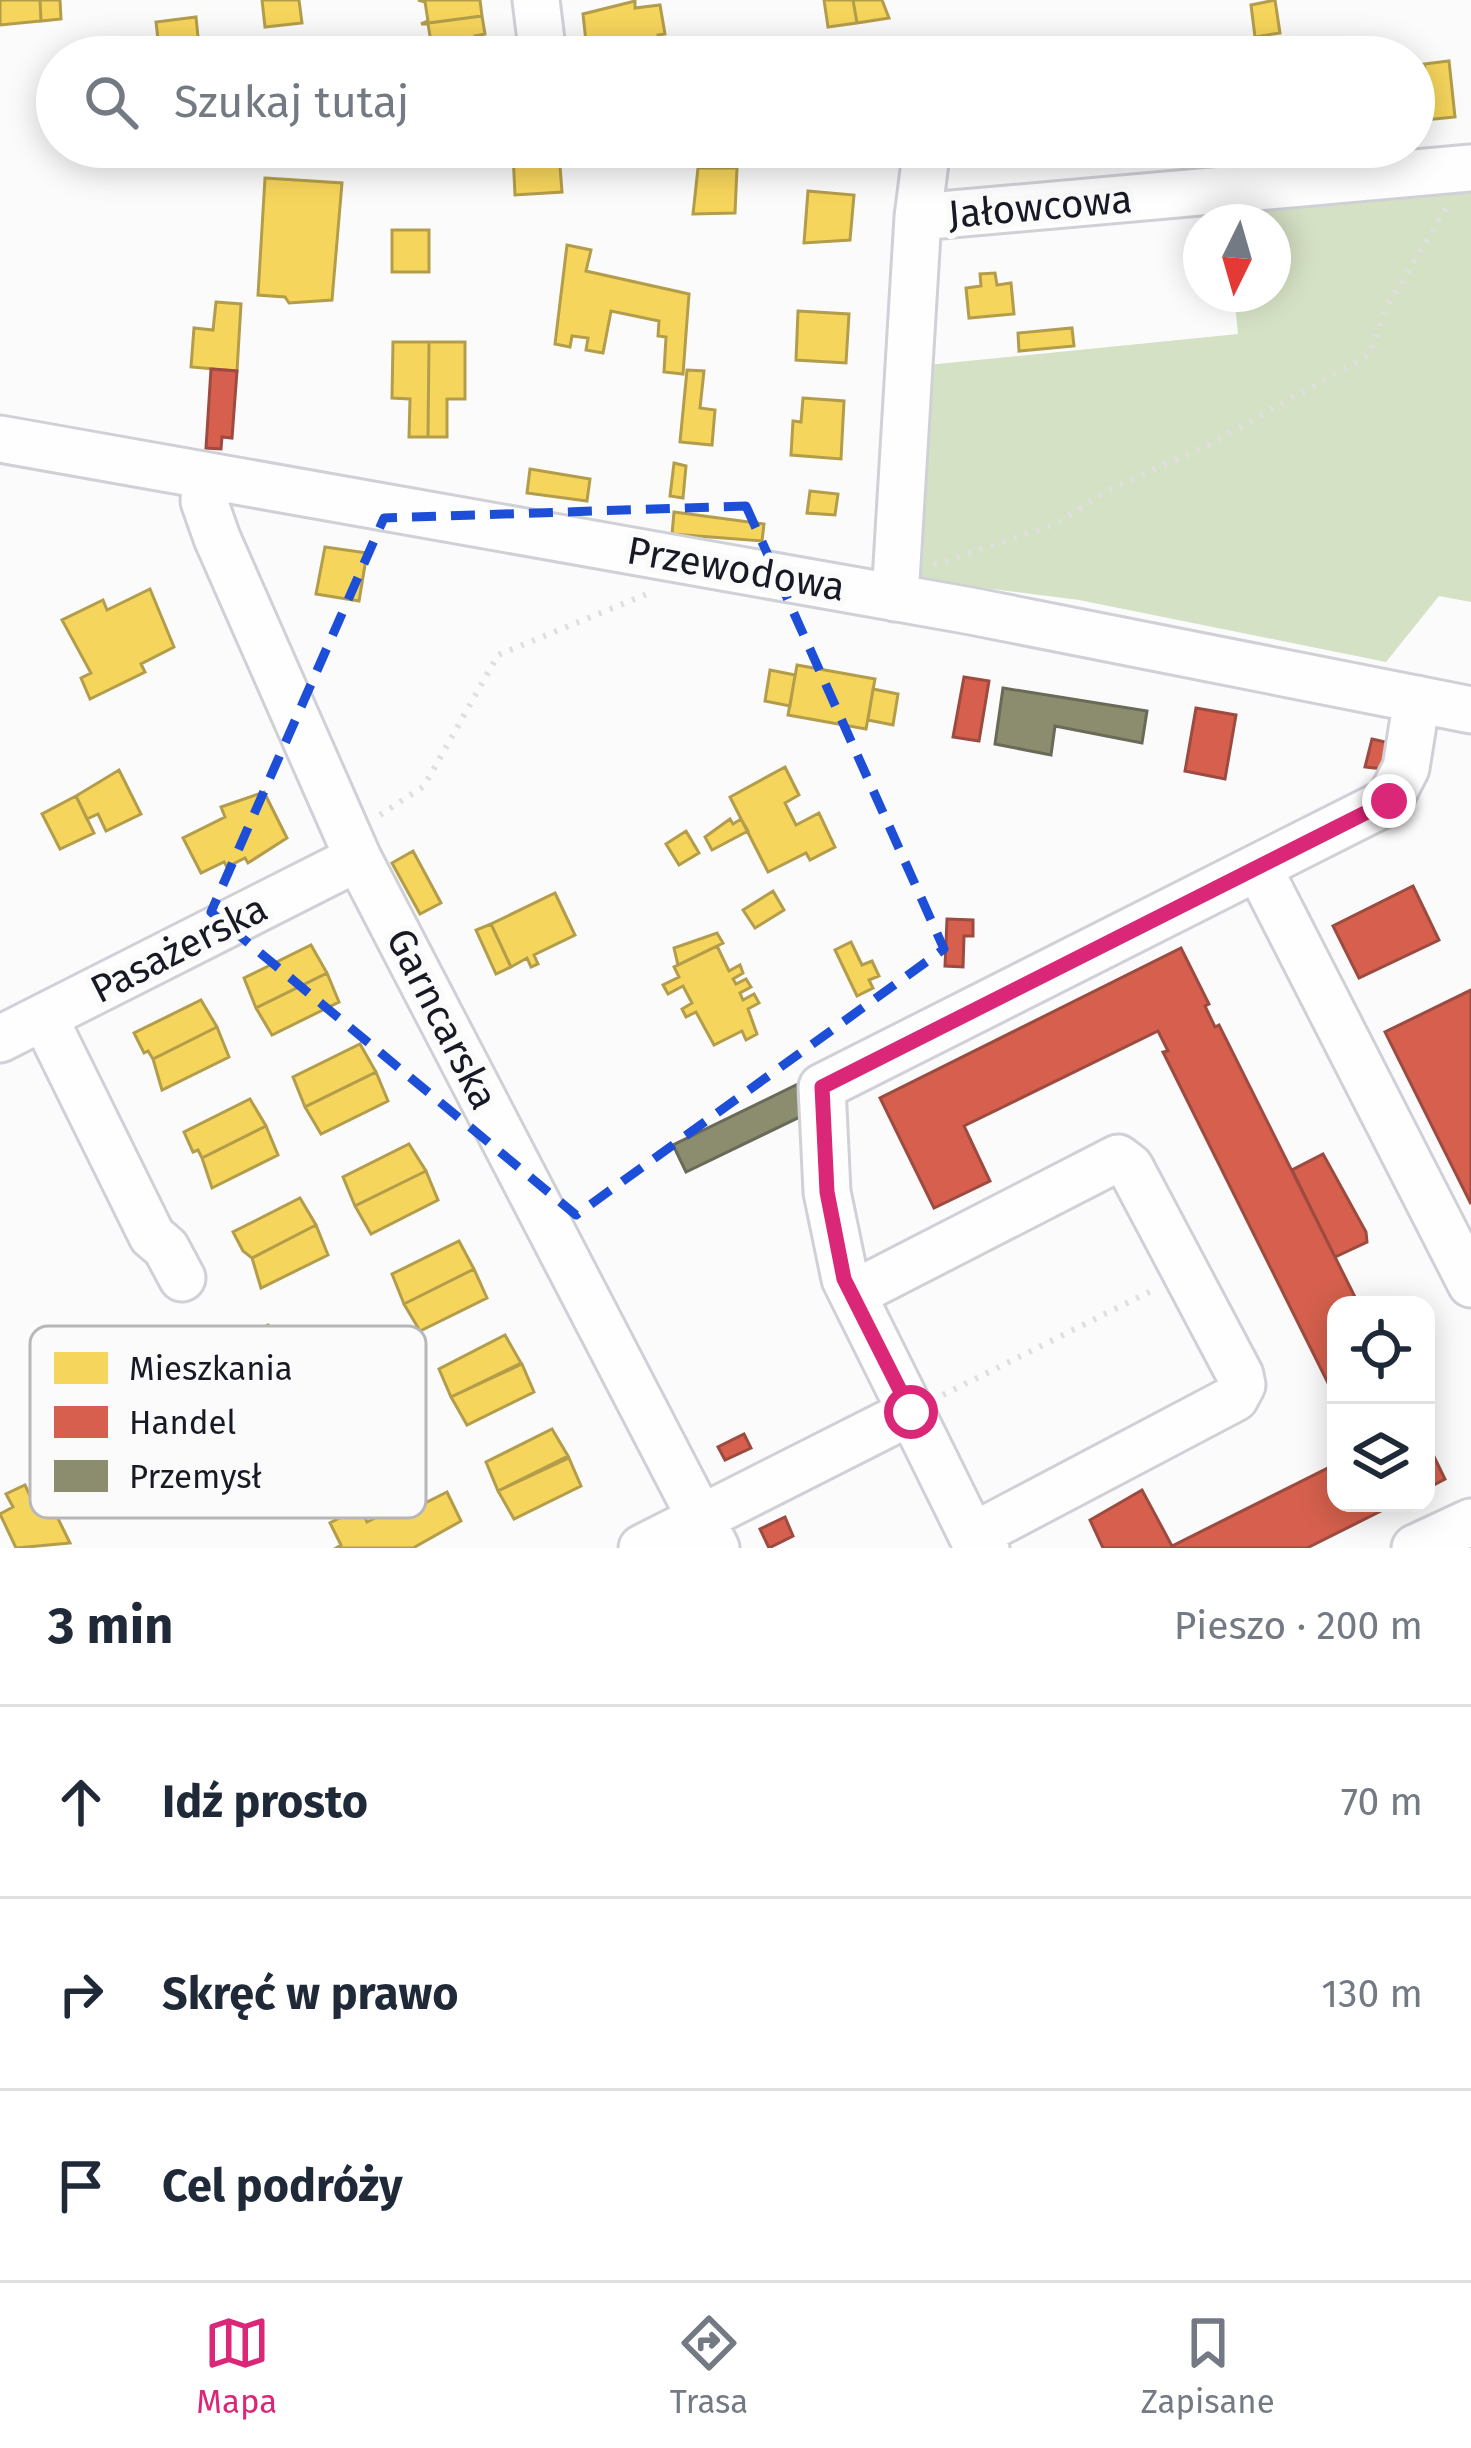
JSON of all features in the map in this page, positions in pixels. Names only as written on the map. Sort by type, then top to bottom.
[{"type":"street","points":[[536,0],[540,36]]},
{"type":"street","points":[[918,218],[924,168]]},
{"type":"street","name":"Jałowcowa","points":[[894,588],[918,218],[1465,178]]},
{"type":"street","name":"Przewodowa","points":[[0,439],[675,558],[894,588],[1471,710]]},
{"type":"street","name":"Garncarska","points":[[205,476],[204,501],[217,538],[358,858],[709,1533]]},
{"type":"street","points":[[853,1294],[1113,1157],[1130,1167],[1187,1273],[1240,1375],[1239,1394],[979,1544],[844,1279],[827,1192],[822,1087],[1389,801],[1406,768],[1417,699]]},
{"type":"street","name":"Pasażerska","points":[[0,1039],[358,858]]},
{"type":"street","points":[[1258,867],[1471,1284]]},
{"type":"street","points":[[44,1017],[152,1236],[166,1248],[182,1278]]},
{"type":"street","points":[[642,1548],[709,1533],[911,1412]]},
{"type":"street","points":[[1415,1548],[1471,1522]]},
{"type":"path","points":[[894,588],[1056,524],[1105,493],[1210,444],[1369,356],[1387,306],[1465,178]]},
{"type":"path","points":[[358,858],[384,808],[424,786],[499,655],[669,585],[675,558]]},
{"type":"path","points":[[911,1412],[1187,1273]]},
{"type":"highlighted area","points":[[746,506],[944,949],[576,1215],[211,912],[384,518]]},
{"type":"green space","points":[[1471,183],[1471,602],[1439,596],[1386,662],[1079,600],[906,578],[917,366],[1238,334],[1236,312],[1291,312],[1291,204],[1280,204]]},
{"type":"building: Mieszkania","points":[[0,0],[40,0],[41,21],[0,25]]},
{"type":"building: Mieszkania","points":[[40,0],[60,0],[61,19],[41,21]]},
{"type":"building: Mieszkania","points":[[262,0],[299,0],[302,23],[265,27]]},
{"type":"building: Mieszkania","points":[[418,0],[480,0],[482,16],[421,24],[428,21],[425,2]]},
{"type":"building: Mieszkania","points":[[824,0],[853,0],[857,23],[828,27]]},
{"type":"building: Mieszkania","points":[[853,0],[882,0],[889,18],[857,23]]},
{"type":"building: Mieszkania","points":[[1275,0],[1280,33],[1255,36],[1251,5]]},
{"type":"building: Mieszkania","points":[[635,1],[635,8],[660,5],[665,34],[585,36],[583,14]]},
{"type":"building: Mieszkania","points":[[482,16],[485,34],[430,36],[428,24],[421,24]]},
{"type":"building: Mieszkania","points":[[196,17],[198,36],[158,36],[156,22]]},
{"type":"building: Mieszkania","points":[[1449,61],[1455,117],[1435,119],[1435,63]]},
{"type":"building: Mieszkania","points":[[514,168],[560,168],[562,192],[515,195]]},
{"type":"building: Mieszkania","points":[[698,168],[737,168],[735,213],[693,214]]},
{"type":"building: Mieszkania","points":[[265,178],[342,183],[332,300],[289,303],[285,297],[258,295]]},
{"type":"building: Mieszkania","points":[[808,191],[854,195],[850,240],[804,243]]},
{"type":"building: Mieszkania","points":[[392,230],[429,230],[429,272],[392,272]]},
{"type":"building: Mieszkania","points":[[567,245],[591,250],[586,271],[689,294],[683,374],[664,372],[666,337],[658,336],[659,321],[611,311],[603,353],[586,350],[588,338],[572,336],[570,347],[555,344]]},
{"type":"building: Mieszkania","points":[[995,273],[997,285],[1011,283],[1014,314],[969,318],[966,288],[981,286],[980,274]]},
{"type":"building: Mieszkania","points":[[216,302],[241,304],[237,371],[191,367],[194,328],[213,330]]},
{"type":"building: Mieszkania","points":[[798,311],[849,314],[846,363],[796,360]]},
{"type":"building: Mieszkania","points":[[1072,328],[1074,346],[1019,351],[1018,333]]},
{"type":"building: Mieszkania","points":[[393,342],[429,342],[428,437],[409,437],[410,399],[392,398]]},
{"type":"building: Mieszkania","points":[[429,342],[465,342],[465,399],[447,399],[447,437],[428,437]]},
{"type":"building: Mieszkania","points":[[687,370],[704,371],[700,408],[715,410],[712,445],[680,442]]},
{"type":"building: Mieszkania","points":[[803,398],[844,401],[841,459],[791,455],[793,421],[801,422]]},
{"type":"building: Mieszkania","points":[[674,463],[686,466],[683,498],[670,496]]},
{"type":"building: Mieszkania","points":[[530,469],[590,479],[587,501],[527,493]]},
{"type":"building: Mieszkania","points":[[810,491],[838,494],[835,515],[807,513]]},
{"type":"building: Mieszkania","points":[[674,512],[764,524],[762,541],[672,534]]},
{"type":"building: Mieszkania","points":[[325,547],[367,553],[359,601],[316,594]]},
{"type":"building: Mieszkania","points":[[150,589],[174,647],[141,664],[145,672],[90,699],[81,678],[91,673],[62,620],[103,600],[107,610]]},
{"type":"building: Mieszkania","points":[[797,665],[875,679],[866,729],[788,715]]},
{"type":"building: Mieszkania","points":[[770,670],[795,675],[790,706],[765,701]]},
{"type":"building: Mieszkania","points":[[873,689],[898,694],[893,725],[868,720]]},
{"type":"building: Mieszkania","points":[[785,767],[799,795],[785,803],[796,825],[819,813],[835,847],[810,860],[806,853],[768,872],[730,797]]},
{"type":"building: Mieszkania","points":[[119,770],[141,814],[106,831],[98,814],[87,819],[76,796]]},
{"type":"building: Mieszkania","points":[[264,792],[287,838],[248,863],[245,858],[227,867],[224,862],[201,873],[183,838],[225,817],[221,807]]},
{"type":"building: Mieszkania","points":[[76,796],[94,833],[60,849],[42,814]]},
{"type":"building: Mieszkania","points":[[730,819],[733,824],[741,819],[748,831],[712,850],[705,837]]},
{"type":"building: Mieszkania","points":[[686,831],[699,853],[679,865],[666,844]]},
{"type":"building: Mieszkania","points":[[413,851],[441,903],[420,914],[392,863]]},
{"type":"building: Mieszkania","points":[[773,891],[784,910],[755,928],[743,910]]},
{"type":"building: Mieszkania","points":[[555,893],[575,935],[534,955],[538,964],[531,967],[527,958],[511,967],[491,924]]},
{"type":"building: Mieszkania","points":[[491,924],[511,967],[496,974],[476,930]]},
{"type":"building: Mieszkania","points":[[717,933],[723,943],[678,965],[674,948]]},
{"type":"building: Mieszkania","points":[[851,942],[862,965],[872,961],[879,976],[869,980],[873,988],[857,996],[835,950]]},
{"type":"building: Mieszkania","points":[[311,945],[327,973],[256,1008],[244,978]]},
{"type":"building: Mieszkania","points":[[717,946],[729,971],[740,965],[743,973],[733,979],[736,984],[746,979],[751,987],[740,993],[743,1000],[754,994],[759,1003],[748,1009],[757,1034],[746,1040],[742,1031],[714,1045],[696,1012],[686,1017],[682,1009],[692,1003],[683,986],[668,994],[663,985],[679,977],[674,967]]},
{"type":"building: Mieszkania","points":[[327,973],[339,1002],[272,1035],[256,1008]]},
{"type":"building: Mieszkania","points":[[201,1000],[217,1027],[153,1059],[148,1051],[144,1053],[134,1033]]},
{"type":"building: Mieszkania","points":[[217,1027],[229,1057],[162,1090],[153,1059]]},
{"type":"building: Mieszkania","points":[[360,1044],[376,1072],[305,1107],[293,1077]]},
{"type":"building: Mieszkania","points":[[376,1072],[388,1101],[321,1134],[305,1107]]},
{"type":"building: Mieszkania","points":[[250,1099],[266,1126],[202,1158],[198,1150],[193,1152],[184,1132]]},
{"type":"building: Mieszkania","points":[[266,1126],[278,1155],[212,1188],[202,1158]]},
{"type":"building: Mieszkania","points":[[409,1144],[426,1171],[355,1206],[343,1177]]},
{"type":"building: Mieszkania","points":[[426,1171],[438,1200],[371,1234],[355,1206]]},
{"type":"building: Mieszkania","points":[[300,1198],[316,1225],[252,1258],[243,1251],[233,1232]]},
{"type":"building: Mieszkania","points":[[316,1225],[328,1255],[261,1288],[252,1258]]},
{"type":"building: Mieszkania","points":[[459,1241],[474,1269],[404,1304],[392,1274]]},
{"type":"building: Mieszkania","points":[[474,1269],[487,1298],[426,1328],[417,1326],[404,1304]]},
{"type":"building: Mieszkania","points":[[505,1335],[521,1363],[451,1397],[439,1369]]},
{"type":"building: Mieszkania","points":[[522,1364],[534,1392],[467,1425],[451,1397]]},
{"type":"building: Mieszkania","points":[[552,1429],[568,1456],[498,1491],[486,1462]]},
{"type":"building: Mieszkania","points":[[569,1458],[581,1486],[514,1519],[498,1491]]},
{"type":"building: Mieszkania","points":[[25,1485],[30,1518],[58,1518],[70,1543],[16,1548],[0,1514],[13,1507],[6,1494]]},
{"type":"building: Mieszkania","points":[[447,1492],[461,1521],[413,1548],[336,1548],[341,1545],[330,1523],[339,1518],[365,1518],[367,1522],[426,1518],[426,1502]]},
{"type":"building: Handel","points":[[211,369],[237,371],[232,438],[222,437],[221,449],[206,448]]},
{"type":"building: Handel","points":[[964,677],[989,681],[979,741],[953,737]]},
{"type":"building: Handel","points":[[1196,708],[1236,715],[1225,779],[1185,771]]},
{"type":"building: Handel","points":[[1372,739],[1389,743],[1384,769],[1365,767]]},
{"type":"building: Handel","points":[[1413,886],[1439,940],[1359,978],[1333,926]]},
{"type":"building: Handel","points":[[947,919],[973,920],[973,936],[964,936],[963,967],[945,966]]},
{"type":"building: Handel","points":[[1181,948],[1215,1027],[1219,1025],[1354,1296],[1327,1296],[1327,1381],[1163,1052],[1168,1051],[1158,1031],[964,1126],[990,1181],[934,1208],[880,1098]]},
{"type":"building: Handel","points":[[1471,990],[1471,1204],[1385,1032]]},
{"type":"building: Handel","points":[[1323,1154],[1366,1232],[1367,1242],[1335,1257],[1292,1170]]},
{"type":"building: Handel","points":[[744,1434],[751,1448],[725,1460],[718,1447]]},
{"type":"building: Handel","points":[[1435,1458],[1445,1479],[1435,1484]]},
{"type":"building: Handel","points":[[1327,1468],[1327,1512],[1379,1512],[1307,1548],[1103,1548],[1090,1520],[1142,1490],[1172,1546]]},
{"type":"building: Handel","points":[[785,1517],[793,1536],[769,1548],[760,1529]]},
{"type":"building: Przemysł","points":[[1003,688],[1147,711],[1142,743],[1055,726],[1051,755],[995,744]]},
{"type":"building: Przemysł","points":[[796,1085],[810,1112],[686,1172],[673,1145]]},
{"type":"route","points":[[911,1412],[844,1279],[827,1192],[822,1087],[1389,801]]}]
